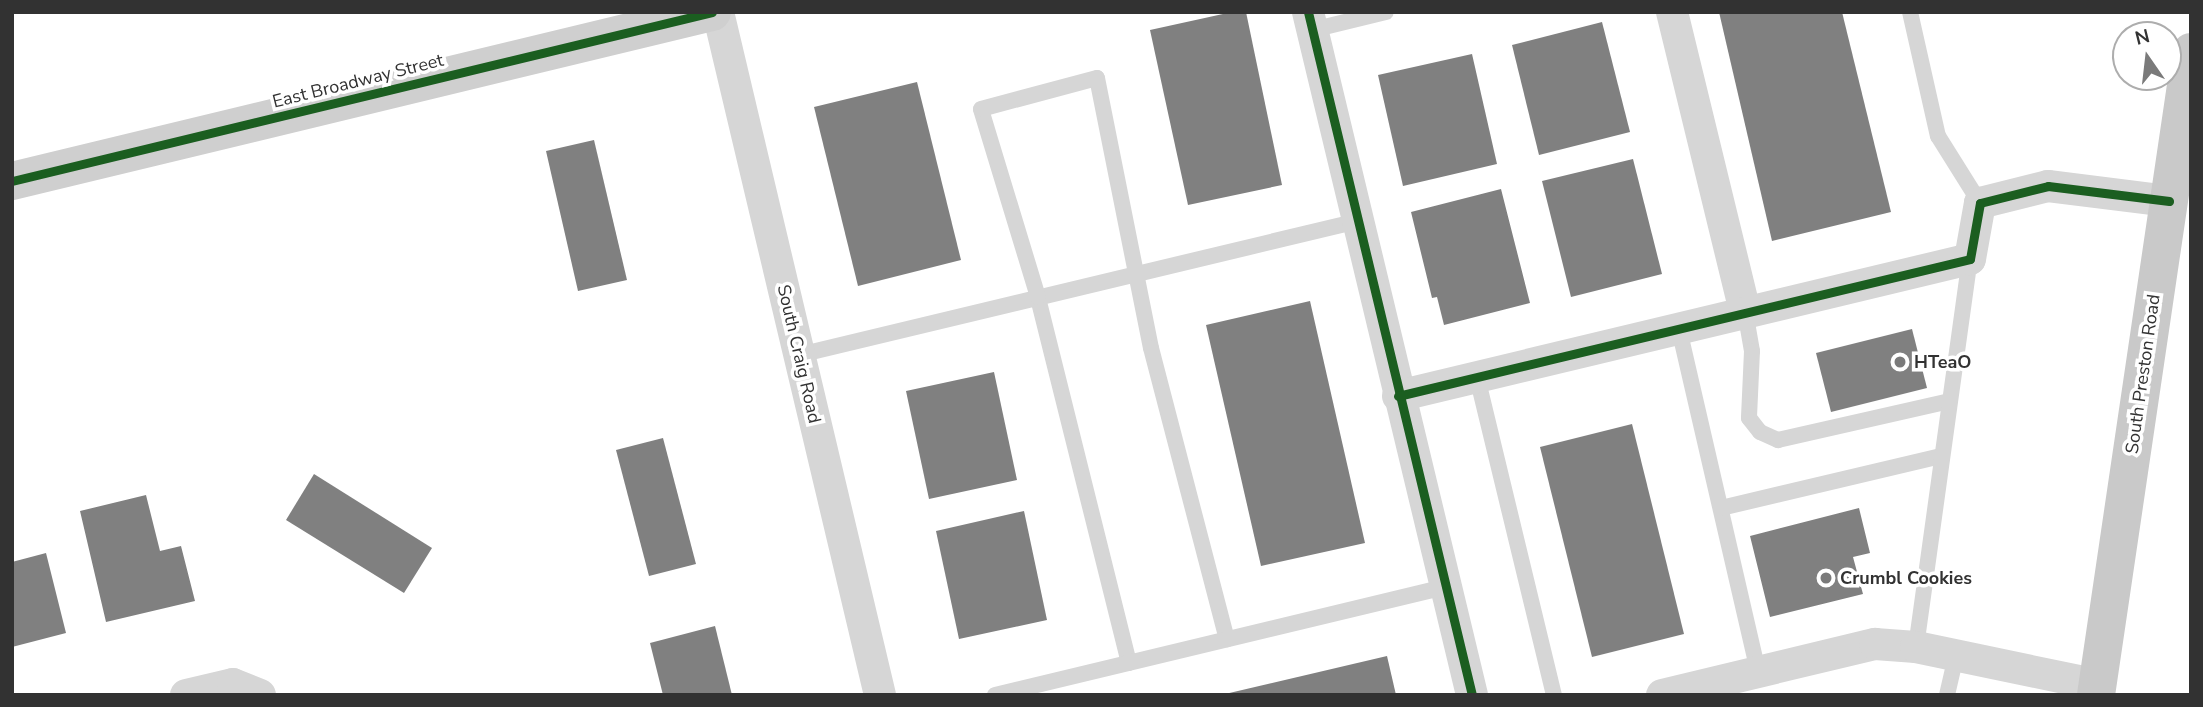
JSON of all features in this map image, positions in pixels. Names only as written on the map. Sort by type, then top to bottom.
[{"type":"main road","name":"South Preston Road","points":[[2097,690],[2191,52]]},
{"type":"street","name":"East Broadway Street","points":[[12,181],[712,12]]},
{"type":"street","name":"South Craig Road","points":[[718,12],[880,695]]},
{"type":"street","points":[[1672,12],[1745,311]]},
{"type":"street","points":[[1310,21],[1472,695]]},
{"type":"street","points":[[1398,396],[1970,259],[1980,203],[2048,186],[2169,201]]},
{"type":"street","points":[[1662,695],[1875,644],[1916,647],[2097,690]]},
{"type":"street","points":[[186,695],[233,684],[258,692]]},
{"type":"lane","points":[[1310,21],[1386,12]]},
{"type":"lane","points":[[1910,12],[1938,136],[1980,203]]},
{"type":"lane","points":[[1129,663],[1038,297],[981,109],[1097,78],[1151,348],[1227,639]]},
{"type":"lane","points":[[799,355],[1358,221]]},
{"type":"lane","points":[[1916,647],[1970,259]]},
{"type":"lane","points":[[1745,311],[1752,351],[1749,418],[1760,432],[1778,440],[1949,401]]},
{"type":"lane","points":[[1679,329],[1758,672]]},
{"type":"lane","points":[[1477,377],[1554,695]]},
{"type":"lane","points":[[1721,508],[1941,456]]},
{"type":"lane","points":[[995,695],[1444,587]]},
{"type":"lane","points":[[1947,695],[1956,657]]},
{"type":"building","points":[[1232,12],[1246,12],[1282,185],[1188,205],[1150,30]]},
{"type":"building","points":[[1719,12],[1842,12],[1891,212],[1772,241]]},
{"type":"building","points":[[1602,22],[1630,132],[1539,155],[1512,45]]},
{"type":"building","points":[[1472,54],[1497,164],[1403,186],[1378,75]]},
{"type":"building","points":[[917,82],[961,260],[858,286],[814,107]]},
{"type":"building","points":[[594,140],[627,280],[578,291],[546,151]]},
{"type":"building","points":[[1633,159],[1662,274],[1571,297],[1542,181]]},
{"type":"building","points":[[1501,189],[1530,303],[1444,325],[1437,297],[1432,298],[1411,212]]},
{"type":"building","points":[[1310,301],[1365,543],[1261,566],[1206,325]]},
{"type":"building","points":[[1912,329],[1927,388],[1831,412],[1816,353]]},
{"type":"building","points":[[994,372],[1017,480],[929,499],[906,391]]},
{"type":"building","points":[[1632,424],[1684,634],[1592,657],[1540,447]]},
{"type":"building","points":[[663,438],[696,564],[649,576],[616,450]]},
{"type":"building","points":[[314,474],[432,548],[404,593],[286,520]]},
{"type":"building","points":[[146,495],[160,551],[181,546],[195,601],[106,622],[80,511]]},
{"type":"building","points":[[1859,508],[1870,553],[1853,557],[1863,594],[1770,617],[1750,536]]},
{"type":"building","points":[[1024,511],[1047,620],[959,639],[936,531]]},
{"type":"building","points":[[46,553],[66,633],[12,647],[12,562]]},
{"type":"building","points":[[715,626],[732,695],[663,695],[650,643]]},
{"type":"building","points":[[1387,656],[1396,695],[1225,694]]},
{"type":"cycle path","points":[[12,181],[712,12]]},
{"type":"cycle path","points":[[1308,12],[1472,695]]},
{"type":"cycle path","points":[[1398,396],[1970,259],[1980,203],[2048,186],[2169,201]]},
{"type":"place","name":"HTeaO","points":[[1900,362]]},
{"type":"place","name":"Crumbl Cookies","points":[[1826,578]]}]
